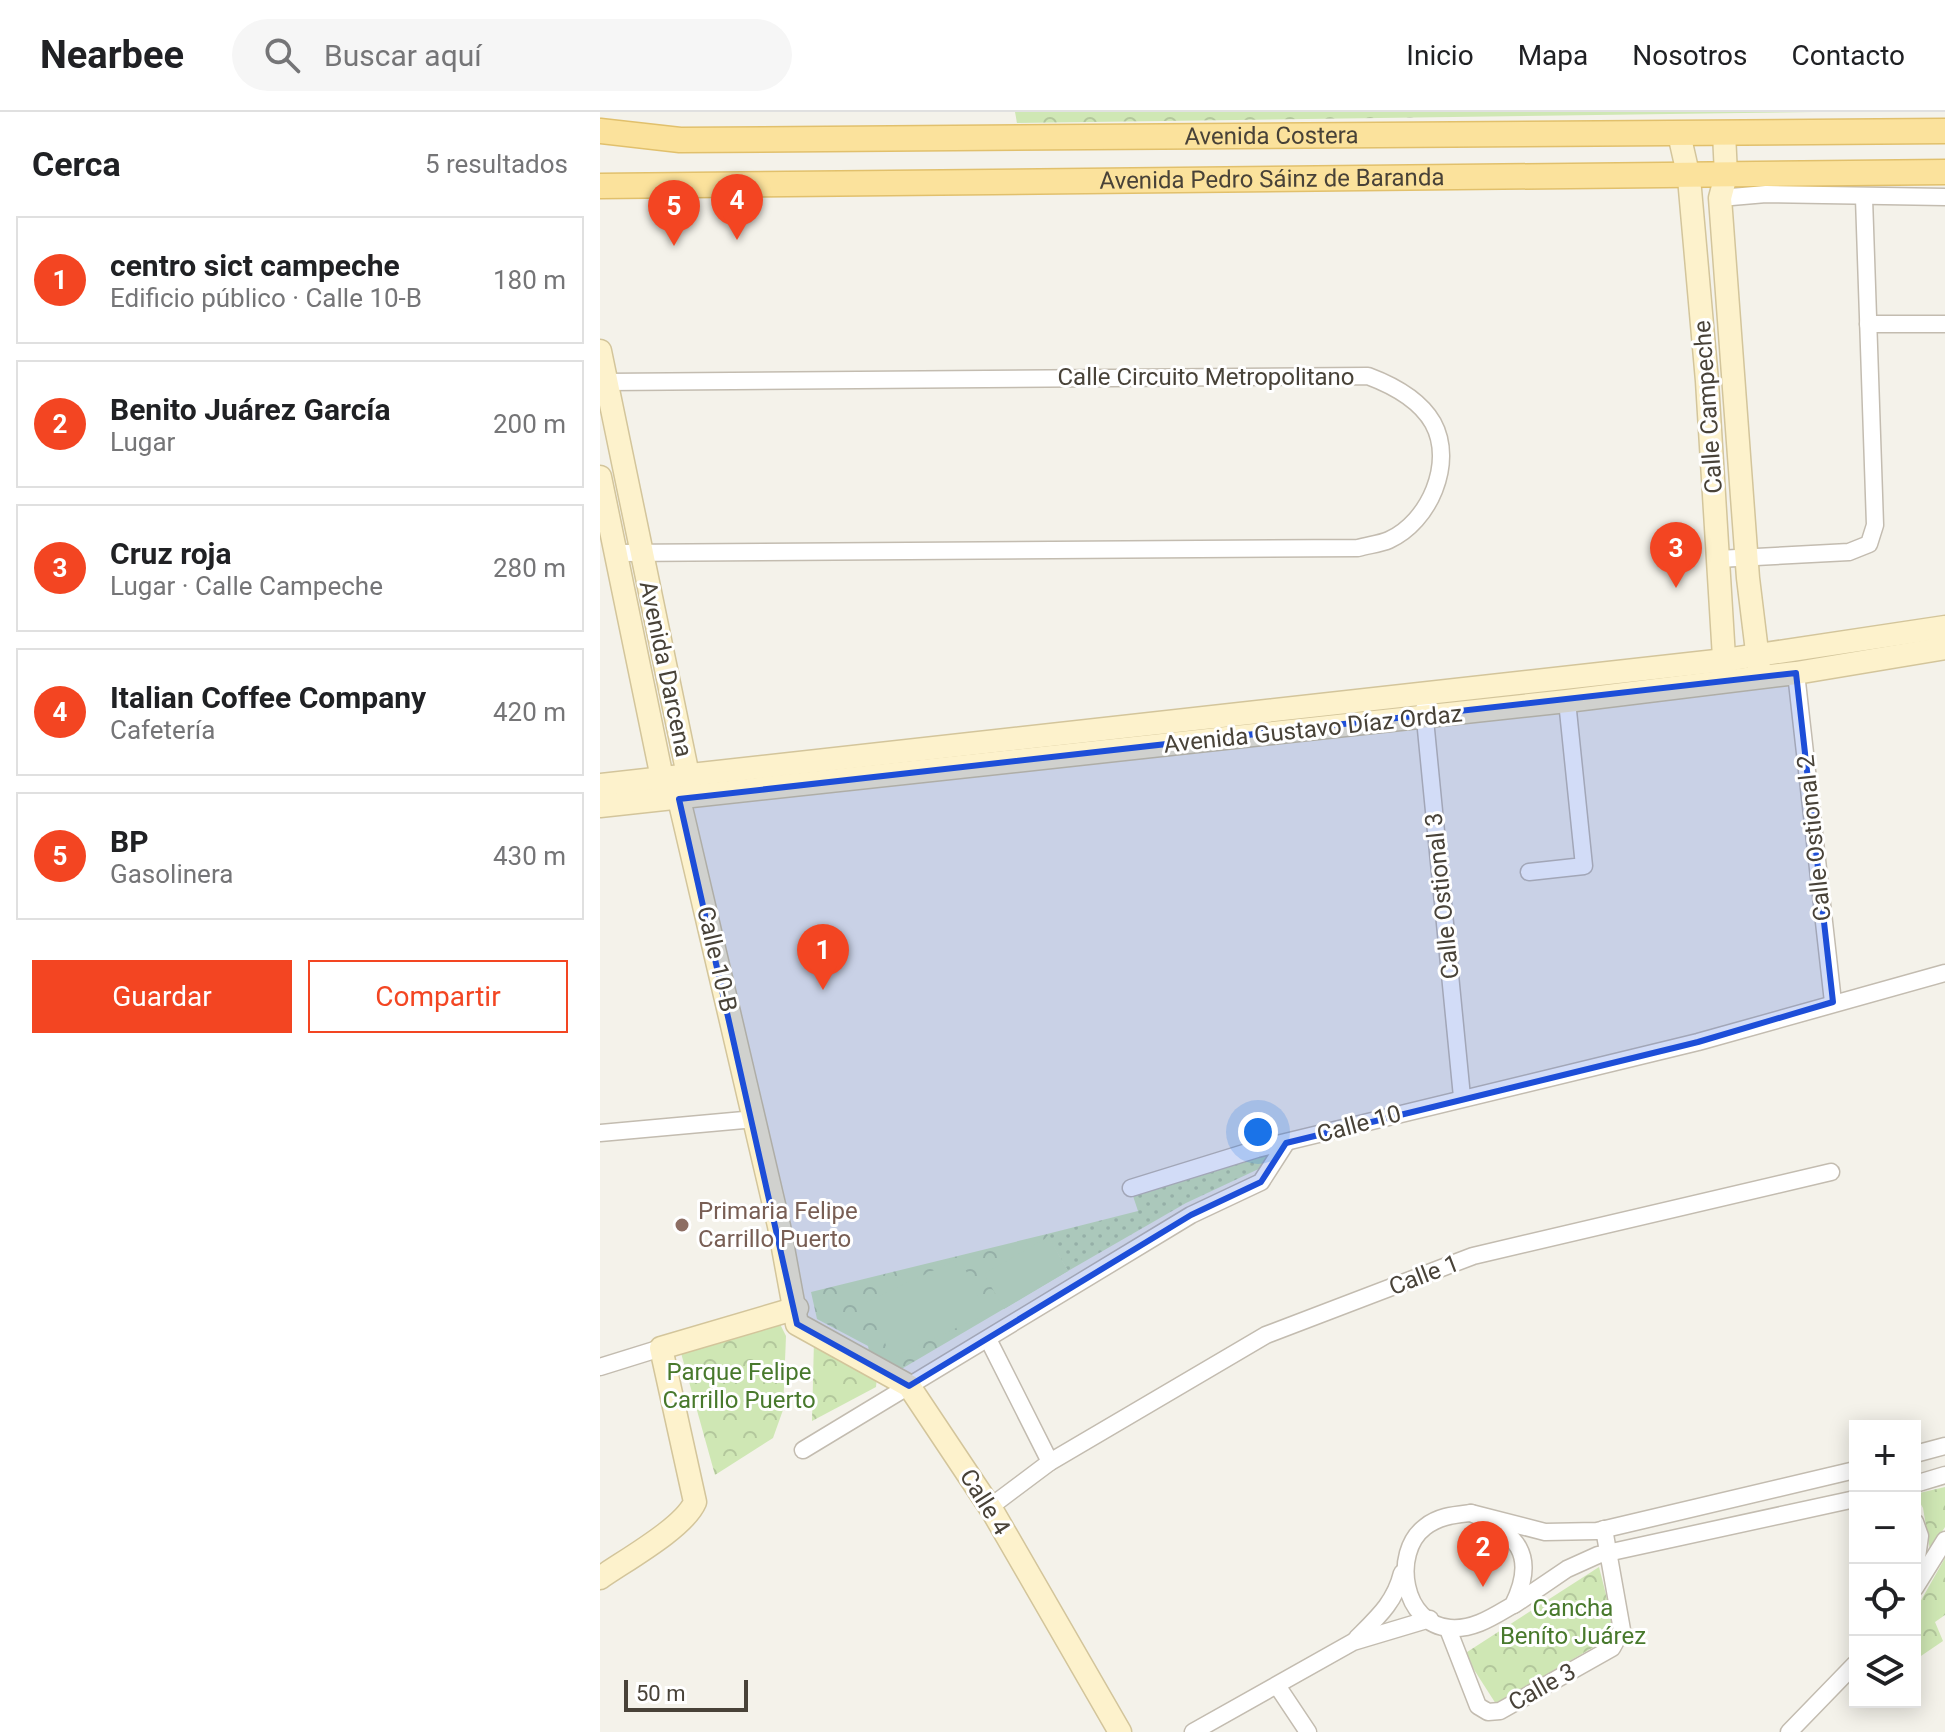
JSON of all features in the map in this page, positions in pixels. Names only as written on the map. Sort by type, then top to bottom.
[{"type":"main road","name":"Avenida Costera","points":[[600,131],[680,140],[1945,131]]},
{"type":"main road","name":"Avenida Pedro Sáinz de Baranda","points":[[600,186],[1689,178],[1723,186],[1945,172]]},
{"type":"street","name":"Calle Campeche","points":[[1724,133],[1723,186],[1733,375],[1746,555],[1759,678]]},
{"type":"street","name":"Calle Campeche","points":[[1679,134],[1689,178],[1707,381],[1725,671]]},
{"type":"street","points":[[1723,186],[1766,194],[1945,197]]},
{"type":"street","points":[[1718,559],[1746,555],[1849,552],[1869,544],[1875,525],[1864,198]]},
{"type":"street","points":[[1868,324],[1945,324]]},
{"type":"street","name":"Avenida Darcena","points":[[600,351],[688,775],[679,799]]},
{"type":"street","points":[[1707,381],[1733,375]]},
{"type":"street","name":"Calle Circuito Metropolitano","points":[[606,382],[1368,376],[1393,386],[1414,403],[1433,423],[1442,452],[1435,491],[1423,510],[1389,540],[1358,548],[617,553]]},
{"type":"street","name":"Avenida Darcena","points":[[600,477],[662,778],[679,799]]},
{"type":"street","name":"Avenida Gustavo Díaz Ordaz","points":[[600,785],[1424,706],[1567,701],[1725,671],[1758,654],[1945,627]]},
{"type":"street","name":"Avenida Gustavo Díaz Ordaz","points":[[600,806],[679,799],[1725,671],[1759,678],[1945,648]]},
{"type":"street","name":"Calle Ostional 2","points":[[1796,673],[1833,1002]]},
{"type":"street","points":[[1529,872],[1584,866],[1567,701]]},
{"type":"street","name":"Calle Ostional 3","points":[[1424,706],[1462,1097]]},
{"type":"street","name":"Calle 10-B","points":[[679,799],[755,1119],[797,1316]]},
{"type":"street","name":"Calle 10","points":[[803,1450],[1191,1215],[1261,1182],[1286,1143],[1462,1097],[1698,1042],[1945,973]]},
{"type":"street","points":[[600,1133],[755,1119]]},
{"type":"street","points":[[1131,1188],[1286,1143]]},
{"type":"street","name":"Calle 1","points":[[990,1507],[1050,1462],[1266,1335],[1473,1256],[1831,1172]]},
{"type":"street","points":[[600,1367],[661,1348],[797,1316]]},
{"type":"street","name":"Calle 4","points":[[797,1316],[909,1386],[990,1507],[1120,1732]]},
{"type":"street","points":[[988,1339],[1050,1462]]},
{"type":"street","points":[[600,1578],[691,1511],[695,1493],[661,1348]]},
{"type":"street","points":[[1921,1452],[1945,1446]]},
{"type":"street","points":[[1353,1642],[1397,1593],[1405,1560],[1425,1527],[1443,1516],[1471,1513],[1545,1532],[1604,1529],[1849,1471]]},
{"type":"street","points":[[1921,1482],[1945,1475]]},
{"type":"street","points":[[1405,1560],[1406,1586],[1413,1604],[1448,1629],[1480,1624],[1567,1569],[1609,1553],[1849,1500]]},
{"type":"street","points":[[1471,1513],[1500,1526],[1519,1547],[1525,1572],[1513,1605]]},
{"type":"street","name":"Calle 3","points":[[1448,1629],[1478,1706],[1488,1712],[1500,1711],[1618,1641],[1622,1630],[1604,1529]]},
{"type":"street","points":[[1921,1578],[1945,1540]]},
{"type":"street","points":[[1193,1732],[1215,1727],[1353,1642],[1430,1619]]},
{"type":"street","points":[[1789,1732],[1849,1670]]},
{"type":"street","points":[[1278,1687],[1308,1732]]},
{"type":"highlighted area","points":[[1796,673],[1833,1002],[1698,1042],[1286,1143],[1261,1182],[1191,1215],[909,1386],[797,1324],[679,799]]},
{"type":"green space","points":[[1015,112],[1814,112],[1017,123]]},
{"type":"green space","points":[[1272,1149],[1265,1166],[1186,1203],[1068,1271],[1048,1237],[1047,1234],[1138,1211],[1132,1193]]},
{"type":"green space","points":[[1047,1234],[1068,1271],[898,1371],[870,1356],[868,1346],[817,1319],[811,1292]]},
{"type":"green space","points":[[1048,1237],[1068,1271],[1004,1309],[984,1274]]},
{"type":"green space","points":[[960,1258],[986,1314],[892,1358],[866,1302]]},
{"type":"green space","name":"Parque Felipe Carrillo Puerto","points":[[780,1324],[786,1336],[783,1410],[773,1438],[715,1475],[681,1353]]},
{"type":"green space","points":[[814,1340],[877,1377],[876,1387],[812,1421]]},
{"type":"green space","points":[[1945,1487],[1945,1527],[1930,1550],[1921,1504],[1921,1493]]},
{"type":"green space","points":[[1945,1558],[1945,1615],[1935,1622],[1943,1641],[1921,1656],[1921,1636],[1921,1600]]},
{"type":"green space","name":"Cancha Beníto Juárez","points":[[1599,1567],[1616,1634],[1496,1704],[1464,1654]]},
{"type":"place","name":"Italian Coffee Company","points":[[737,240]]},
{"type":"place","name":"BP","points":[[674,246]]},
{"type":"place","name":"Cruz roja","points":[[1676,588]]},
{"type":"place","name":"centro sict campeche","points":[[823,990]]},
{"type":"place","name":"Primaria Felipe Carrillo Puerto","points":[[682,1225]]},
{"type":"place","name":"Benito Juárez García","points":[[1483,1587]]}]
